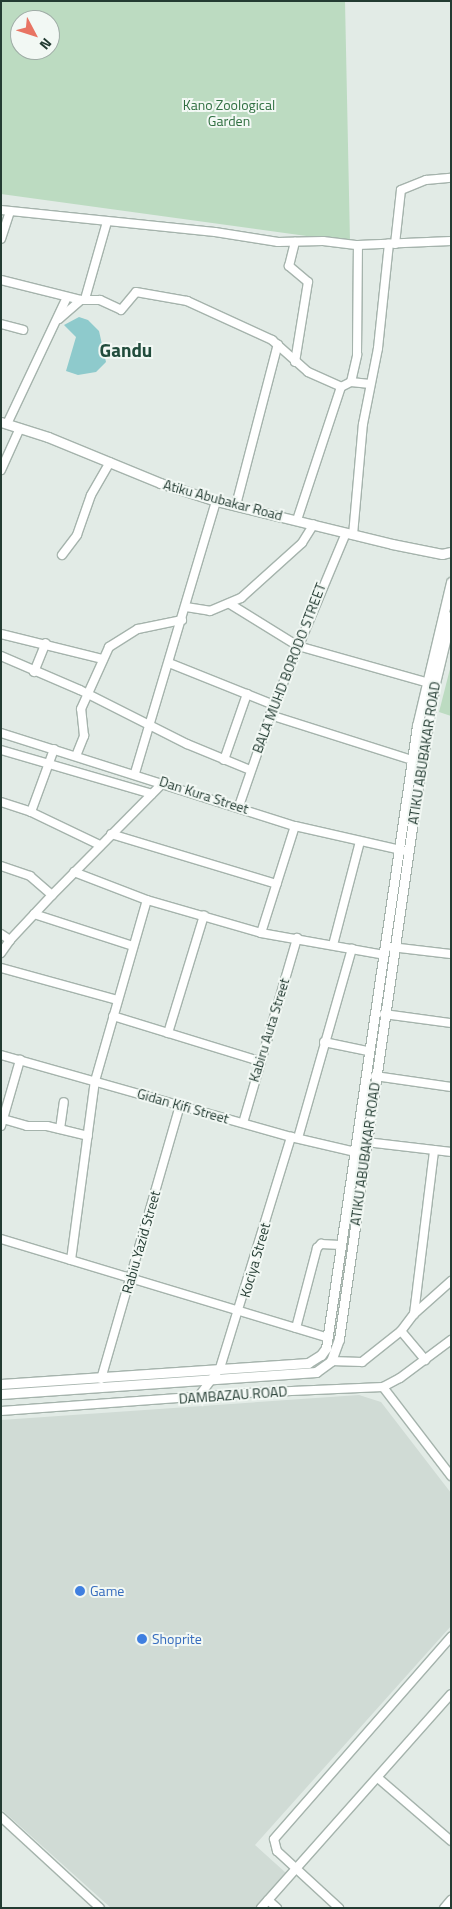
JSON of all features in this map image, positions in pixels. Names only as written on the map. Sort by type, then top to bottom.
[{"type":"street","name":"BALA MUHD BORODO STREET","points":[[239,806],[270,715],[298,646],[350,534],[363,424],[378,348],[392,244],[402,190],[426,180],[451,178]]},
{"type":"street","points":[[1,210],[295,242],[358,245],[451,241]]},
{"type":"street","points":[[1,239],[10,211]]},
{"type":"street","points":[[58,319],[83,300],[107,222]]},
{"type":"street","points":[[295,242],[289,266],[308,282],[295,362]]},
{"type":"street","points":[[351,382],[357,355],[358,245]]},
{"type":"street","points":[[1,280],[67,297],[83,300],[100,300],[121,310],[136,292],[187,301],[278,344],[295,362],[308,372],[341,388]]},
{"type":"street","points":[[4,423],[36,358],[58,319],[67,297]]},
{"type":"street","points":[[1,324],[23,330]]},
{"type":"street","points":[[236,505],[278,344]]},
{"type":"street","points":[[297,520],[341,388],[351,382],[370,384]]},
{"type":"street","name":"Atiku Abubakar Road","points":[[4,423],[110,462],[160,483],[216,501],[350,534],[448,555]]},
{"type":"street","points":[[1,470],[20,428]]},
{"type":"street","points":[[62,556],[77,535],[91,495],[110,462]]},
{"type":"street","points":[[135,773],[186,607],[216,501]]},
{"type":"street","points":[[186,607],[210,611],[230,604],[288,557],[314,524]]},
{"type":"street","points":[[1,1384],[101,1379],[220,1368],[308,1363],[321,1356],[328,1338],[352,1152],[425,682],[451,582]]},
{"type":"street","points":[[230,604],[298,646],[425,682]]},
{"type":"street","name":"ATIKU ABUBAKAR ROAD","points":[[331,1361],[339,1339],[384,1014],[435,683],[451,616]]},
{"type":"street","points":[[76,756],[84,736],[80,711],[103,659],[112,644],[138,629],[182,620]]},
{"type":"street","points":[[1,634],[46,643],[103,659]]},
{"type":"street","points":[[34,672],[46,643]]},
{"type":"street","points":[[1,656],[88,695],[149,726],[250,770]]},
{"type":"street","points":[[169,663],[274,705]]},
{"type":"street","points":[[224,760],[247,694]]},
{"type":"street","points":[[270,715],[412,760]]},
{"type":"street","name":"Dan Kura Street","points":[[1,733],[164,782],[295,826],[409,852]]},
{"type":"street","points":[[1,750],[152,794]]},
{"type":"street","points":[[31,812],[54,750]]},
{"type":"street","points":[[1,953],[10,940],[52,895],[164,782]]},
{"type":"street","points":[[1,802],[31,812],[100,845]]},
{"type":"street","points":[[261,933],[295,826]]},
{"type":"street","points":[[111,834],[276,884]]},
{"type":"street","points":[[333,945],[360,841]]},
{"type":"street","points":[[1,866],[30,876],[52,895]]},
{"type":"street","points":[[74,872],[147,900],[261,933],[352,949],[384,951],[395,948],[451,954]]},
{"type":"street","points":[[71,1260],[95,1081],[147,900]]},
{"type":"street","points":[[34,914],[133,946]]},
{"type":"street","points":[[168,1033],[204,915]]},
{"type":"street","points":[[1,934],[10,940]]},
{"type":"street","name":"Kabiru Auta Street","points":[[243,1123],[259,1061],[297,938]]},
{"type":"street","name":"Kociya Street","points":[[199,1396],[220,1368],[240,1311],[352,949]]},
{"type":"street","points":[[1,968],[117,1000]]},
{"type":"street","points":[[384,1014],[451,1023]]},
{"type":"street","points":[[113,1016],[259,1061]]},
{"type":"street","points":[[324,1042],[368,1051]]},
{"type":"street","name":"Gidan Kifi Street","points":[[1,1055],[243,1123],[364,1154]]},
{"type":"street","points":[[20,1060],[2,1122],[30,1127],[60,1129],[88,1136]]},
{"type":"street","points":[[375,1076],[451,1087]]},
{"type":"street","points":[[60,1129],[64,1102]]},
{"type":"street","name":"Rabiu Yazid Street","points":[[101,1379],[132,1278],[180,1105]]},
{"type":"street","points":[[366,1142],[451,1152]]},
{"type":"street","points":[[414,1314],[434,1150]]},
{"type":"street","points":[[1,1239],[328,1338]]},
{"type":"street","points":[[296,1328],[317,1248],[321,1244],[340,1246]]},
{"type":"street","points":[[1,1394],[212,1381],[316,1372],[331,1361],[362,1362],[401,1331],[414,1314],[451,1280]]},
{"type":"street","points":[[401,1331],[425,1360]]},
{"type":"street","name":"DAMBAZAU ROAD","points":[[1,1411],[199,1396],[383,1387],[425,1360],[451,1340]]},
{"type":"street","points":[[383,1387],[451,1476]]},
{"type":"street","points":[[339,1908],[295,1869],[274,1845],[278,1832],[451,1637]]},
{"type":"street","points":[[261,1908],[451,1694]]},
{"type":"street","points":[[378,1778],[451,1841]]},
{"type":"street","points":[[2,1820],[100,1908]]},
{"type":"street","points":[[268,1900],[277,1908]]},
{"type":"street","points":[[444,1908],[451,1900]]},
{"type":"shaded area","points":[[359,1395],[381,1402],[451,1493],[451,1626],[255,1845],[286,1873],[255,1908],[111,1908],[1,1809],[1,1420]]},
{"type":"green space","name":"Kano Zoological Garden","points":[[1,1],[345,1],[350,242],[1,194]]},
{"type":"green space","points":[[451,665],[451,716],[439,712]]},
{"type":"water","points":[[79,317],[88,320],[99,331],[106,362],[96,372],[78,375],[66,371],[76,337],[64,325]]},
{"type":"place","name":"Game","points":[[80,1591]]},
{"type":"place","name":"Shoprite","points":[[142,1639]]},
{"type":"district","name":"Gandu","points":[[126,350]]}]
